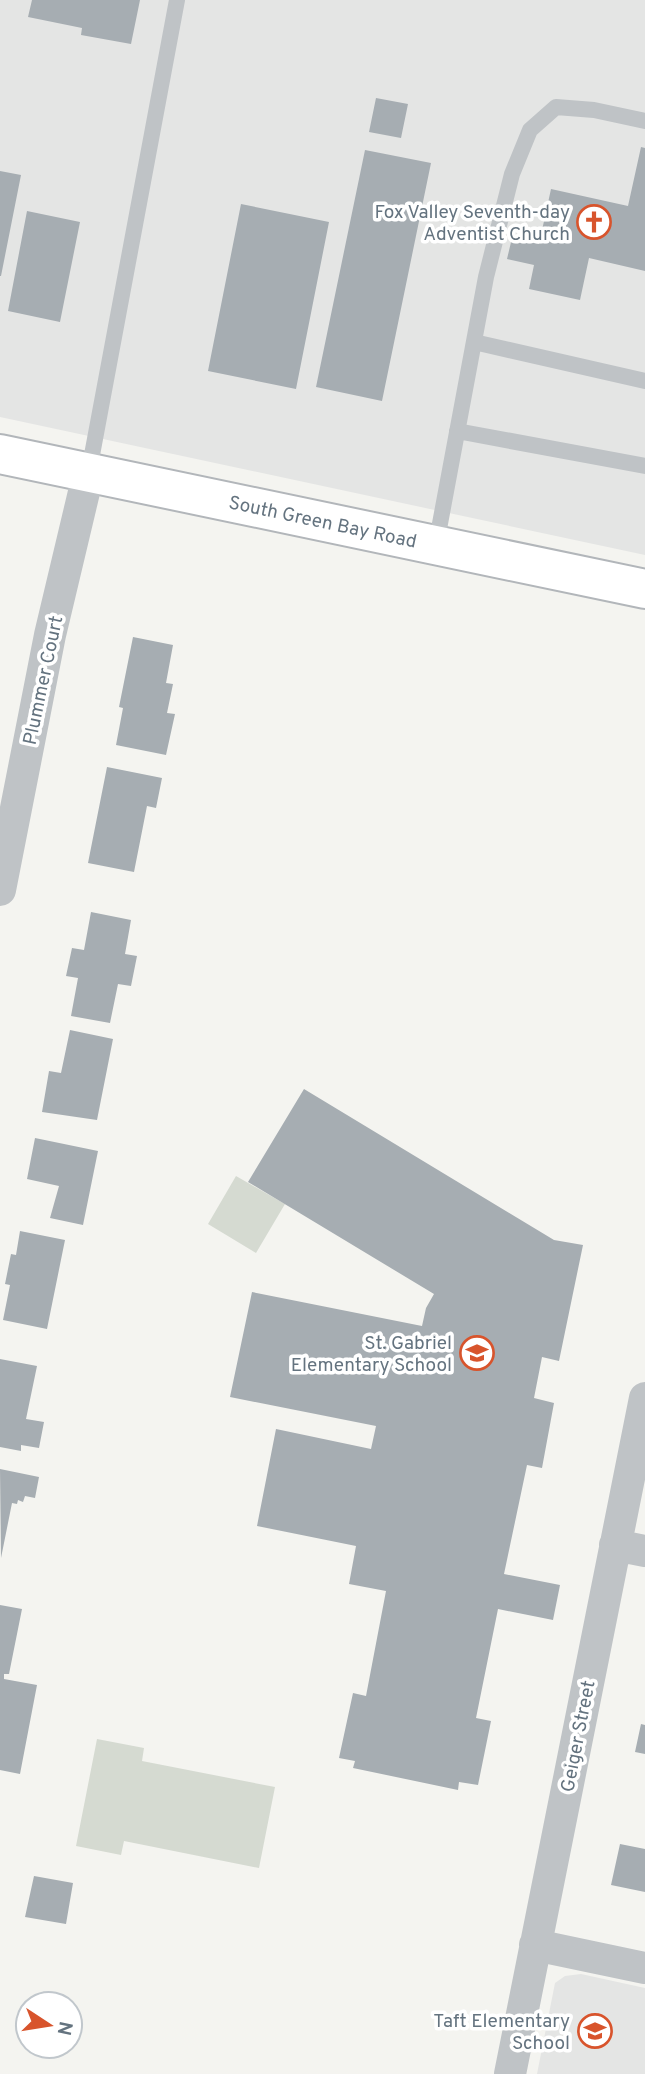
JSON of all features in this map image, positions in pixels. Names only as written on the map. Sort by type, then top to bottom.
[{"type":"main road","name":"South Green Bay Road","points":[[0,454],[645,589]]},
{"type":"street","name":"Plummer Court","points":[[0,890],[50,635],[89,471]]},
{"type":"street","name":"Geiger Street","points":[[510,2074],[536,1945],[630,1548],[645,1398]]},
{"type":"street","points":[[536,1945],[645,1968]]},
{"type":"lane","points":[[89,471],[177,0]]},
{"type":"lane","points":[[436,545],[486,276],[512,174],[530,130],[556,107],[594,110],[645,121]]},
{"type":"lane","points":[[474,342],[645,381]]},
{"type":"lane","points":[[457,431],[645,466]]},
{"type":"shaded area","points":[[0,0],[645,0],[645,555],[0,417]]},
{"type":"shaded area","points":[[236,1176],[285,1204],[256,1253],[208,1224]]},
{"type":"shaded area","points":[[97,1739],[144,1748],[142,1761],[275,1787],[259,1868],[124,1841],[121,1855],[76,1846]]},
{"type":"shaded area","name":"Taft Elementary School","points":[[581,1974],[645,1988],[645,2074],[537,2074],[555,1983],[565,1976]]},
{"type":"building","points":[[32,0],[140,0],[131,44],[81,35],[82,28],[28,17]]},
{"type":"building","points":[[376,98],[408,104],[401,138],[369,132]]},
{"type":"building","name":"Fox Valley Seventh-day Adventist Church","points":[[641,147],[645,148],[645,271],[589,258],[580,300],[529,289],[534,265],[507,259],[512,238],[539,244],[551,189],[628,206]]},
{"type":"building","points":[[365,150],[431,163],[382,401],[316,387]]},
{"type":"building","points":[[0,171],[21,175],[1,276],[0,276]]},
{"type":"building","points":[[241,204],[329,222],[296,389],[208,371]]},
{"type":"building","points":[[27,211],[80,222],[60,322],[8,311]]},
{"type":"building","points":[[133,637],[173,645],[166,683],[173,684],[167,713],[175,714],[166,755],[116,745],[123,708],[119,707]]},
{"type":"building","points":[[107,767],[162,778],[156,808],[147,806],[134,872],[88,863]]},
{"type":"building","points":[[91,912],[131,920],[125,954],[137,956],[131,986],[118,984],[110,1023],[71,1016],[78,978],[66,976],[72,948],[84,950]]},
{"type":"building","points":[[70,1030],[113,1039],[97,1120],[42,1112],[49,1071],[61,1073]]},
{"type":"building","points":[[304,1089],[554,1240],[583,1245],[559,1361],[542,1357],[534,1398],[554,1403],[542,1468],[527,1465],[504,1574],[560,1585],[553,1620],[498,1609],[476,1718],[491,1721],[478,1785],[459,1782],[458,1790],[353,1768],[355,1761],[339,1758],[353,1693],[366,1696],[386,1591],[349,1584],[356,1546],[257,1526],[276,1429],[371,1449],[376,1426],[230,1397],[252,1292],[422,1326],[426,1308],[434,1294],[248,1182]]},
{"type":"building","points":[[35,1138],[98,1151],[83,1225],[50,1218],[59,1186],[27,1179]]},
{"type":"building","points":[[20,1231],[65,1240],[47,1329],[3,1320],[10,1285],[5,1284],[11,1254],[16,1255]]},
{"type":"building","points":[[0,1359],[37,1366],[26,1419],[44,1422],[39,1448],[21,1445],[21,1451],[0,1447]]},
{"type":"building","points":[[0,1469],[39,1477],[35,1498],[25,1496],[23,1502],[18,1500],[17,1504],[12,1503],[1,1558]]},
{"type":"building","points":[[0,1605],[22,1609],[9,1674],[4,1674],[4,1679],[37,1685],[20,1774],[0,1770]]},
{"type":"building","points":[[641,1724],[645,1725],[645,1754],[635,1752]]},
{"type":"building","points":[[620,1844],[645,1849],[645,1892],[611,1885]]},
{"type":"building","points":[[34,1876],[73,1883],[66,1924],[25,1917]]},
{"type":"place","name":"Fox Valley Seventh-day Adventist Church","points":[[594,222]]},
{"type":"place","name":"St. Gabriel Elementary School","points":[[477,1353]]},
{"type":"place","name":"Taft Elementary School","points":[[595,2031]]}]
